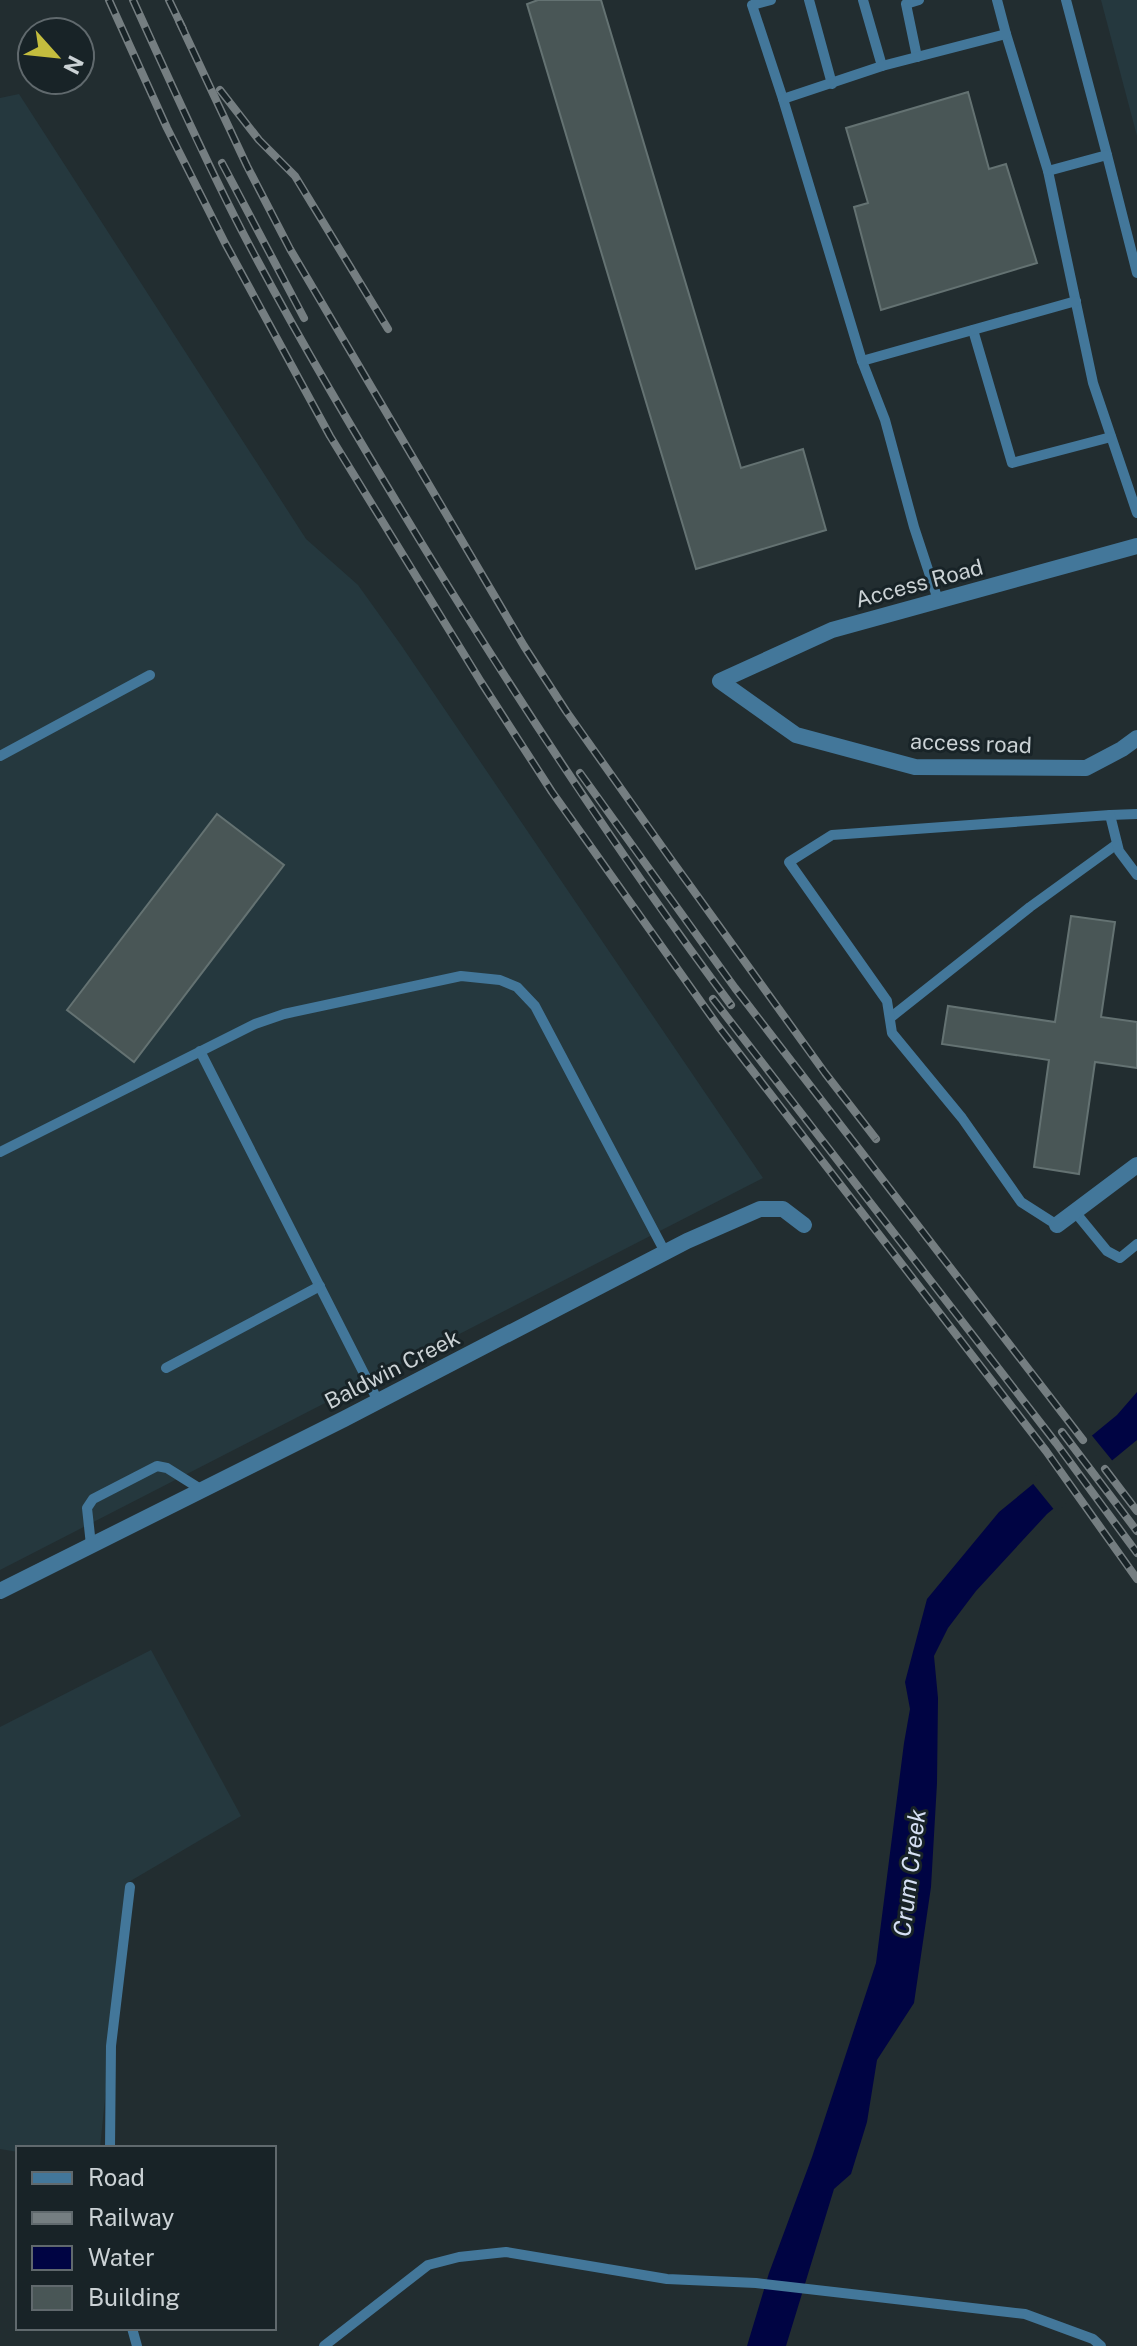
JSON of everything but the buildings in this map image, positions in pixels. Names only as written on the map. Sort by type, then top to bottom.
[{"type":"street","name":"Access Road","points":[[720,681],[832,630],[1137,546]]},
{"type":"street","name":"access road","points":[[720,681],[796,735],[915,767],[1086,768],[1137,738]]},
{"type":"street","points":[[1057,1225],[1137,1165]]},
{"type":"street","name":"Baldwin Creek","points":[[0,1591],[378,1401],[665,1252],[760,1209],[783,1209],[804,1225]]},
{"type":"lane","points":[[771,0],[752,5],[862,361],[885,420],[914,527],[938,600]]},
{"type":"lane","points":[[809,0],[832,84]]},
{"type":"lane","points":[[863,0],[882,66]]},
{"type":"lane","points":[[917,57],[906,4],[919,0]]},
{"type":"lane","points":[[997,0],[1048,171],[1093,383],[1137,513]]},
{"type":"lane","points":[[1066,0],[1137,273]]},
{"type":"lane","points":[[783,99],[882,66],[1006,34]]},
{"type":"lane","points":[[1048,171],[1107,155]]},
{"type":"lane","points":[[862,361],[1076,301]]},
{"type":"lane","points":[[973,330],[1012,463],[1111,437]]},
{"type":"lane","points":[[0,756],[150,675]]},
{"type":"lane","points":[[1057,1225],[1021,1202],[962,1118],[892,1033],[887,1001],[789,862],[832,835],[1137,814]]},
{"type":"lane","points":[[1110,815],[1119,851],[1137,875]]},
{"type":"lane","points":[[890,1018],[1030,907],[1117,844]]},
{"type":"lane","points":[[0,1152],[255,1024],[284,1014],[461,976],[500,980],[517,987],[535,1006],[665,1252]]},
{"type":"lane","points":[[200,1051],[378,1401]]},
{"type":"lane","points":[[1075,1212],[1107,1251],[1120,1258],[1137,1244]]},
{"type":"lane","points":[[166,1368],[320,1286]]},
{"type":"lane","points":[[91,1545],[87,1508],[93,1499],[157,1466],[167,1468],[202,1490]]},
{"type":"lane","points":[[110,2146],[111,2046],[130,1887]]},
{"type":"lane","points":[[324,2346],[428,2265],[459,2257],[506,2252],[667,2279],[756,2283],[1025,2314],[1069,2328],[1101,2346]]},
{"type":"shaded area","points":[[1101,0],[1137,0],[1137,136]]},
{"type":"shaded area","points":[[20,96],[306,539],[358,585],[401,645],[763,1178],[0,1570],[0,98]]},
{"type":"shaded area","points":[[151,1650],[241,1816],[127,1883],[100,2146],[16,2146],[16,2152],[0,2149],[0,1727]]},
{"type":"water","name":"Crum Creek","points":[[1137,1392],[1137,1440],[1047,1514],[976,1591],[948,1628],[934,1656],[938,1698],[937,1783],[931,1887],[914,2003],[877,2060],[867,2122],[851,2174],[834,2189],[786,2346],[747,2346],[769,2273],[812,2157],[876,1963],[910,1709],[905,1682],[927,1599],[999,1512],[1117,1415]]},
{"type":"pier","points":[[1089,1432],[1115,1464],[1056,1512],[1030,1480]]},
{"type":"railway","points":[[109,0],[167,128],[225,243],[330,436],[552,792],[718,1026],[1046,1451],[1137,1579]]},
{"type":"railway","points":[[133,0],[244,235],[353,429],[533,720],[731,1005]]},
{"type":"railway","points":[[169,0],[183,29]]},
{"type":"railway","points":[[179,21],[290,249],[524,646],[670,858],[876,1139]]},
{"type":"railway","points":[[220,90],[259,140],[295,176],[388,329]]},
{"type":"railway","points":[[222,163],[304,318]]},
{"type":"railway","points":[[580,773],[735,988],[1083,1440]]},
{"type":"railway","points":[[713,999],[1056,1443],[1137,1553]]},
{"type":"railway","points":[[1062,1432],[1137,1531]]},
{"type":"railway","points":[[1105,1469],[1137,1511]]}]
